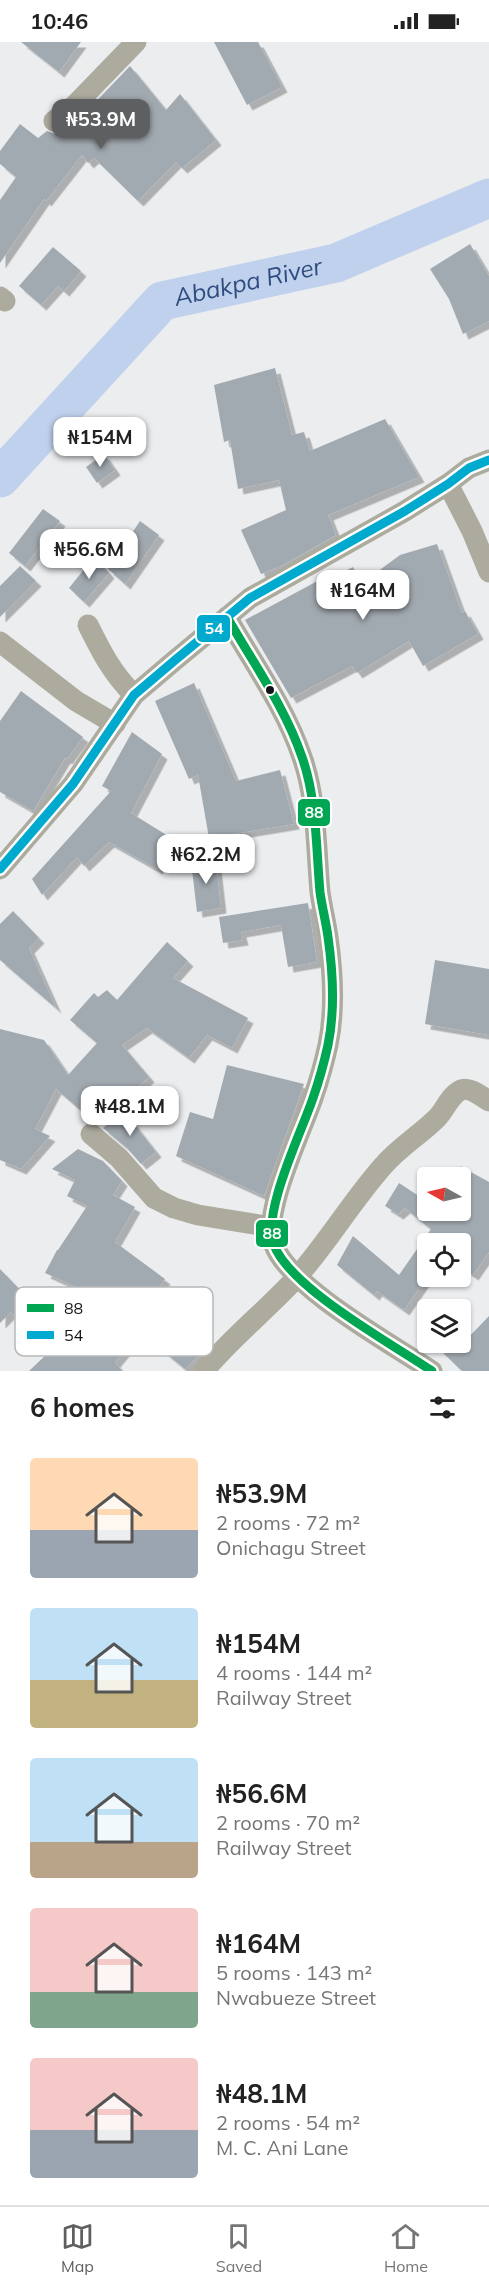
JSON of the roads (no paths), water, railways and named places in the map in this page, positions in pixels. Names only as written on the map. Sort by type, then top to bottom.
[{"type":"street","points":[[54,121],[74,106],[136,42]]},
{"type":"street","points":[[0,869],[73,784],[134,695],[227,617],[269,586],[405,511],[469,468],[489,460]]},
{"type":"street","points":[[448,484],[472,531],[489,572]]},
{"type":"street","points":[[227,617],[261,673],[290,727],[303,758],[312,799],[321,896],[328,938],[332,999],[328,1045],[313,1098],[276,1202],[272,1227],[273,1244],[287,1268],[297,1277],[338,1309],[432,1371]]},
{"type":"street","points":[[88,625],[106,661],[134,695]]},
{"type":"street","points":[[0,642],[69,696],[115,723]]},
{"type":"street","points":[[204,1371],[219,1353],[253,1323],[297,1277],[384,1165],[440,1115],[458,1091],[470,1090],[489,1101]]},
{"type":"street","points":[[91,1134],[119,1158],[154,1198],[174,1208],[198,1215],[272,1227]]},
{"type":"waterway","name":"Abakpa River","points":[[0,478],[162,301],[336,263],[489,198]]}]
